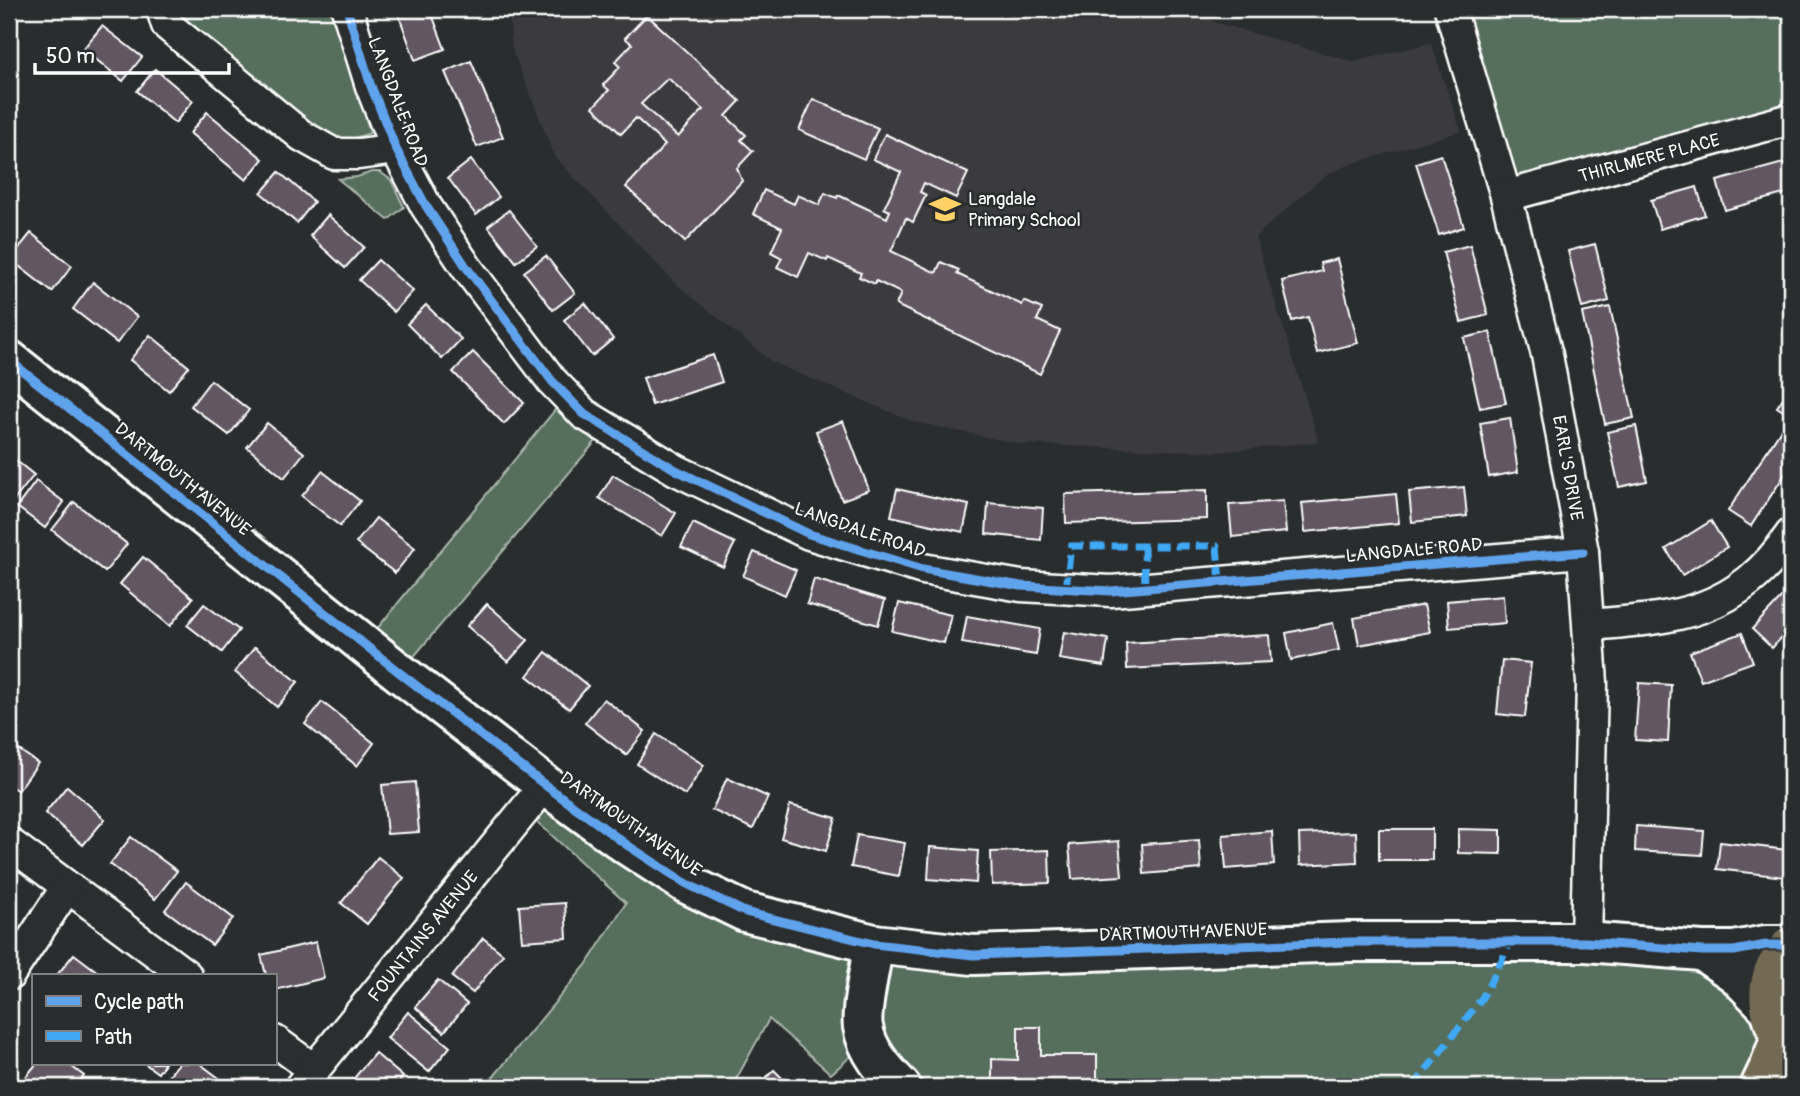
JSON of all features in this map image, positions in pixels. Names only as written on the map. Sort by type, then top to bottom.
[{"type":"main road","points":[[1760,1087],[1780,1034],[1773,972],[1791,945]]},
{"type":"street","name":"LANGDALE ROAD","points":[[162,9],[167,25],[302,136],[334,154],[396,149]]},
{"type":"street","name":"LANGDALE ROAD","points":[[347,9],[371,86],[396,149],[426,206],[467,268],[552,381],[584,414],[676,470],[809,534],[923,569],[1021,586],[1111,591],[1583,552]]},
{"type":"street","name":"EARL'S DRIVE","points":[[1450,9],[1506,197],[1548,355],[1583,552],[1592,683],[1586,942]]},
{"type":"street","name":"THIRLMERE PLACE","points":[[1506,197],[1791,119]]},
{"type":"street","name":"DARTMOUTH AVENUE","points":[[9,360],[400,673],[545,785],[627,845],[687,884],[745,912],[874,944],[973,956],[1350,942],[1586,942],[1702,951],[1734,951],[1766,945],[1791,945]]},
{"type":"street","points":[[1589,625],[1678,616],[1720,600],[1760,572],[1791,534]]},
{"type":"street","name":"FOUNTAINS AVENUE","points":[[307,1078],[545,785]]},
{"type":"street","points":[[9,843],[185,974]]},
{"type":"street","points":[[9,975],[67,887]]},
{"type":"street","points":[[874,944],[862,1024],[867,1041],[885,1071],[901,1087]]},
{"type":"street","name":"DARTMOUTH AVENUE","points":[[1702,951],[1736,974],[1780,1034]]},
{"type":"street","points":[[276,1042],[307,1078]]},
{"type":"shaded area","name":"Langdale Primary School","points":[[509,9],[1190,9],[1214,22],[1353,62],[1431,43],[1461,131],[1332,172],[1255,237],[1319,442],[1216,452],[1021,444],[914,422],[772,362],[675,283],[555,157],[512,49]]},
{"type":"green space","points":[[171,9],[333,9],[370,133],[345,141],[303,121]]},
{"type":"green space","points":[[1450,9],[1791,9],[1791,119],[1506,196]]},
{"type":"green space","points":[[380,172],[391,180],[404,207],[388,220],[338,179]]},
{"type":"green space","points":[[563,400],[607,428],[400,673],[368,640]]},
{"type":"green space","points":[[545,785],[627,845],[874,944],[1702,951],[1769,1008],[1760,1087],[901,1087],[867,1042],[831,1074],[769,1019],[732,1087],[485,1087],[586,965],[626,903],[525,811]]},
{"type":"building","points":[[75,9],[104,9],[104,15],[75,14]]},
{"type":"building","points":[[409,9],[430,9],[445,49],[415,60],[398,13]]},
{"type":"building","points":[[647,15],[740,101],[726,116],[746,135],[741,140],[753,151],[737,168],[742,181],[685,242],[626,187],[665,145],[636,118],[621,134],[593,107],[609,90],[603,85],[620,67],[615,62],[632,44],[625,38]],"holes":[[[668,78],[703,110],[678,137],[641,104]]]},
{"type":"building","points":[[102,26],[142,57],[123,81],[83,49]]},
{"type":"building","points":[[471,61],[503,137],[477,147],[445,72]]},
{"type":"building","points":[[155,69],[193,101],[175,123],[137,91]]},
{"type":"building","points":[[813,99],[878,128],[864,159],[799,130]]},
{"type":"building","points":[[207,112],[263,159],[246,180],[190,133]]},
{"type":"building","points":[[885,134],[968,173],[956,198],[924,183],[920,192],[926,195],[913,222],[906,218],[891,251],[936,273],[941,262],[959,270],[957,274],[1022,305],[1024,301],[1042,309],[1037,320],[1060,331],[1040,374],[896,305],[901,293],[876,281],[875,284],[859,277],[861,273],[828,258],[827,261],[809,253],[798,277],[777,267],[782,258],[771,252],[782,228],[753,214],[764,190],[794,204],[798,195],[819,205],[825,193],[837,198],[838,195],[887,218],[890,211],[884,208],[901,172],[873,159]]},
{"type":"building","points":[[1441,155],[1464,227],[1439,235],[1416,163]]},
{"type":"building","points":[[471,160],[499,197],[476,215],[448,178]]},
{"type":"building","points":[[1791,161],[1791,192],[1725,210],[1717,181]]},
{"type":"building","points":[[279,172],[314,202],[297,223],[261,193]]},
{"type":"building","points":[[1697,187],[1705,215],[1660,229],[1651,200]]},
{"type":"building","points":[[509,210],[537,246],[516,262],[488,226]]},
{"type":"building","points":[[328,215],[364,247],[345,268],[310,236]]},
{"type":"building","points":[[31,233],[72,266],[52,292],[10,259]]},
{"type":"building","points":[[1595,244],[1609,301],[1582,308],[1568,251]]},
{"type":"building","points":[[1470,245],[1488,315],[1461,322],[1443,252]]},
{"type":"building","points":[[546,256],[575,293],[553,310],[524,272]]},
{"type":"building","points":[[1337,259],[1358,343],[1317,353],[1308,317],[1292,321],[1282,281],[1322,271],[1320,263]]},
{"type":"building","points":[[378,260],[413,291],[394,312],[359,280]]},
{"type":"building","points":[[93,282],[137,317],[117,343],[73,309]]},
{"type":"building","points":[[585,303],[613,339],[592,356],[564,320]]},
{"type":"building","points":[[426,305],[461,339],[442,359],[407,324]]},
{"type":"building","points":[[1610,307],[1634,418],[1605,424],[1582,313]]},
{"type":"building","points":[[1490,332],[1506,403],[1480,408],[1464,338]]},
{"type":"building","points":[[150,335],[189,367],[169,391],[130,360]]},
{"type":"building","points":[[473,352],[524,403],[504,424],[453,372]]},
{"type":"building","points":[[713,355],[722,382],[652,405],[643,378]]},
{"type":"building","points":[[211,380],[249,410],[229,435],[191,406]]},
{"type":"building","points":[[1791,386],[1791,416],[1777,407]]},
{"type":"building","points":[[1510,418],[1518,472],[1489,477],[1480,423]]},
{"type":"building","points":[[843,421],[869,490],[842,500],[816,431]]},
{"type":"building","points":[[267,423],[304,453],[284,478],[247,447]]},
{"type":"building","points":[[1636,426],[1647,481],[1619,487],[1607,432]]},
{"type":"building","points":[[1782,428],[1791,434],[1791,465],[1751,526],[1728,511]]},
{"type":"building","points":[[9,455],[34,475],[12,503],[9,501]]},
{"type":"building","points":[[322,471],[360,501],[340,526],[302,496]]},
{"type":"building","points":[[613,475],[676,513],[662,536],[599,498]]},
{"type":"building","points":[[36,481],[64,502],[45,528],[17,507]]},
{"type":"building","points":[[1464,487],[1467,516],[1412,522],[1409,492]]},
{"type":"building","points":[[897,489],[969,505],[963,532],[891,516]]},
{"type":"building","points":[[1207,490],[1207,519],[1066,523],[1065,494]]},
{"type":"building","points":[[1396,494],[1399,523],[1305,532],[1302,503]]},
{"type":"building","points":[[1283,501],[1286,532],[1232,537],[1229,505]]},
{"type":"building","points":[[74,502],[127,544],[105,572],[52,530]]},
{"type":"building","points":[[988,503],[1043,508],[1041,540],[986,534]]},
{"type":"building","points":[[376,518],[415,548],[395,573],[356,543]]},
{"type":"building","points":[[1711,521],[1727,547],[1682,575],[1666,549]]},
{"type":"building","points":[[693,523],[735,543],[723,567],[681,547]]},
{"type":"building","points":[[754,552],[796,570],[785,595],[743,576]]},
{"type":"building","points":[[143,557],[193,598],[170,626],[120,584]]},
{"type":"building","points":[[814,579],[885,600],[878,625],[807,604]]},
{"type":"building","points":[[1784,595],[1791,602],[1791,627],[1772,648],[1752,629]]},
{"type":"building","points":[[1503,596],[1505,623],[1449,628],[1447,601]]},
{"type":"building","points":[[899,603],[951,615],[944,643],[892,631]]},
{"type":"building","points":[[204,604],[239,630],[222,652],[187,625]]},
{"type":"building","points":[[487,604],[528,640],[508,662],[467,626]]},
{"type":"building","points":[[1424,605],[1430,632],[1359,645],[1354,618]]},
{"type":"building","points":[[967,616],[1040,629],[1036,655],[962,643]]},
{"type":"building","points":[[1333,623],[1339,650],[1291,660],[1286,633]]},
{"type":"building","points":[[1064,632],[1108,639],[1104,666],[1059,659]]},
{"type":"building","points":[[1742,633],[1753,662],[1701,681],[1690,652]]},
{"type":"building","points":[[1269,635],[1271,662],[1127,669],[1126,643]]},
{"type":"building","points":[[255,647],[298,682],[277,707],[235,672]]},
{"type":"building","points":[[546,652],[588,686],[569,709],[527,676]]},
{"type":"building","points":[[1502,660],[1531,663],[1525,717],[1497,714]]},
{"type":"building","points":[[1639,683],[1671,685],[1668,742],[1635,740]]},
{"type":"building","points":[[604,699],[645,731],[626,755],[585,723]]},
{"type":"building","points":[[322,702],[374,743],[357,766],[305,724]]},
{"type":"building","points":[[656,734],[704,765],[685,795],[637,764]]},
{"type":"building","points":[[9,743],[38,763],[18,791],[9,785]]},
{"type":"building","points":[[727,778],[768,797],[753,829],[712,810]]},
{"type":"building","points":[[415,782],[419,832],[387,834],[382,785]]},
{"type":"building","points":[[67,786],[105,819],[83,845],[45,813]]},
{"type":"building","points":[[790,805],[836,818],[826,851],[781,838]]},
{"type":"building","points":[[1636,826],[1704,831],[1702,855],[1635,851]]},
{"type":"building","points":[[1379,829],[1432,829],[1432,860],[1379,860]]},
{"type":"building","points":[[1458,829],[1501,830],[1501,854],[1458,853]]},
{"type":"building","points":[[1272,831],[1274,865],[1226,869],[1223,835]]},
{"type":"building","points":[[1356,832],[1357,862],[1300,865],[1299,834]]},
{"type":"building","points":[[857,835],[905,843],[899,876],[851,867]]},
{"type":"building","points":[[131,837],[177,871],[155,899],[110,864]]},
{"type":"building","points":[[1199,840],[1201,869],[1144,874],[1142,844]]},
{"type":"building","points":[[1119,841],[1122,876],[1072,879],[1069,845]]},
{"type":"building","points":[[1720,842],[1787,850],[1784,877],[1717,869]]},
{"type":"building","points":[[930,847],[978,851],[976,883],[928,879]]},
{"type":"building","points":[[1049,850],[1050,883],[992,885],[991,852]]},
{"type":"building","points":[[378,857],[404,878],[367,924],[341,903]]},
{"type":"building","points":[[186,882],[233,918],[212,945],[165,910]]},
{"type":"building","points":[[565,903],[567,938],[522,941],[519,906]]},
{"type":"building","points":[[483,938],[503,954],[473,993],[452,977]]},
{"type":"building","points":[[316,942],[324,978],[276,990],[276,974],[266,974],[261,955]]},
{"type":"building","points":[[74,954],[101,974],[58,974]]},
{"type":"building","points":[[438,980],[467,1004],[444,1032],[415,1007]]},
{"type":"building","points":[[408,1012],[450,1047],[429,1072],[387,1038]]},
{"type":"building","points":[[1018,1027],[1041,1027],[1041,1055],[1097,1055],[1097,1087],[992,1087],[992,1059],[1018,1060]]},
{"type":"building","points":[[375,1053],[403,1077],[395,1087],[355,1087],[350,1083]]},
{"type":"building","points":[[36,1064],[68,1064],[84,1076],[76,1087],[24,1087],[20,1084]]},
{"type":"building","points":[[145,1064],[164,1064],[158,1073]]},
{"type":"building","points":[[178,1064],[200,1064],[231,1087],[176,1087],[166,1079]]},
{"type":"building","points":[[774,1070],[791,1087],[757,1087]]},
{"type":"marked path","points":[[1066,589],[1071,546],[1217,546],[1220,582]]},
{"type":"marked path","points":[[1144,546],[1145,588]]},
{"type":"marked path","points":[[1413,1087],[1482,998],[1511,942]]},
{"type":"cycle path","points":[[347,9],[371,86],[396,149],[426,206],[467,268],[552,381],[584,414],[676,470],[809,534],[923,569],[1021,586],[1111,591],[1583,552]]},
{"type":"cycle path","points":[[9,360],[400,673],[545,785],[627,845],[687,884],[745,912],[874,944],[973,955],[1350,942],[1586,942],[1702,951],[1734,951],[1766,945],[1791,945]]},
{"type":"place","name":"Langdale Primary School","points":[[945,209]]}]
